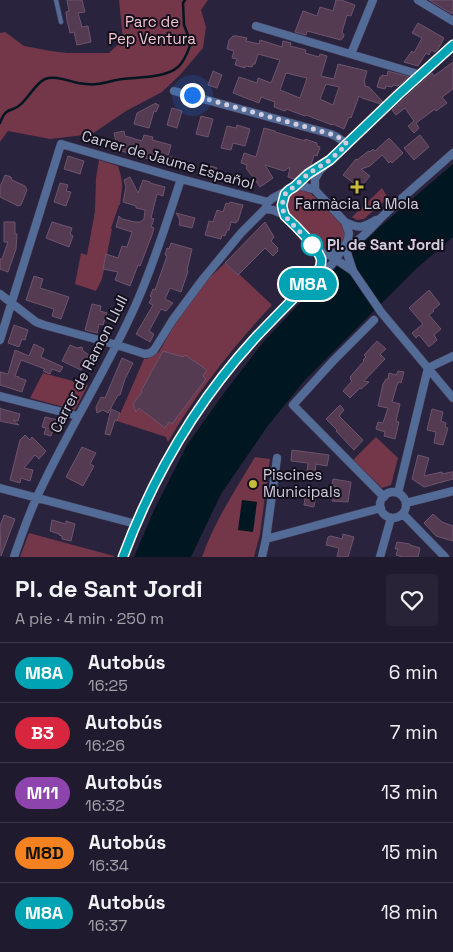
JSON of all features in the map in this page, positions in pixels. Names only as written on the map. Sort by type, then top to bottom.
[{"type":"street","points":[[351,54],[373,0]]},
{"type":"street","points":[[418,0],[453,21]]},
{"type":"street","points":[[256,26],[421,75]]},
{"type":"street","points":[[315,190],[317,174],[330,160],[453,45]]},
{"type":"street","points":[[174,90],[331,134],[347,144]]},
{"type":"street","name":"Carrer de Jaume Español","points":[[12,303],[61,144],[266,205],[285,216]]},
{"type":"street","points":[[329,255],[345,249],[361,238],[384,214],[453,152]]},
{"type":"street","points":[[0,294],[36,322],[145,354],[150,353],[154,350],[172,321],[203,279],[266,205],[330,160]]},
{"type":"street","name":"Carrer de Ramon Llull","points":[[14,557],[37,497],[117,345],[136,304],[181,179]]},
{"type":"street","points":[[123,557],[155,484],[196,413],[213,389],[256,337],[317,274],[321,265],[320,256],[285,216],[282,205],[285,194],[291,188],[303,186],[315,190],[345,222],[356,227],[361,228],[368,225],[384,214]]},
{"type":"street","points":[[317,274],[321,274],[337,261],[345,249],[349,233],[345,222]]},
{"type":"street","points":[[313,246],[353,271]]},
{"type":"street","points":[[345,249],[353,271],[381,312],[453,398]]},
{"type":"street","points":[[0,340],[12,303]]},
{"type":"street","points":[[374,320],[292,405],[384,497]]},
{"type":"street","points":[[428,368],[453,356]]},
{"type":"street","points":[[398,494],[428,368]]},
{"type":"street","points":[[0,396],[78,416]]},
{"type":"street","points":[[262,557],[277,458]]},
{"type":"street","points":[[0,488],[136,524]]},
{"type":"street","points":[[406,503],[453,491]]},
{"type":"street","points":[[392,493],[398,494],[402,496],[406,503],[405,511],[399,517],[391,518],[381,508],[382,501],[384,497],[392,493]]},
{"type":"street","points":[[266,539],[381,508]]},
{"type":"street","points":[[403,514],[445,557]]},
{"type":"street","points":[[380,557],[391,518]]},
{"type":"lane","points":[[56,0],[61,22]]},
{"type":"green space","name":"Parc de Pep Ventura","points":[[119,0],[208,0],[201,10],[206,27],[203,48],[180,75],[162,92],[126,111],[92,134],[50,139],[8,131],[0,142],[0,33],[5,32],[24,46],[51,51],[109,53],[123,40]]},
{"type":"green space","points":[[99,160],[118,166],[122,185],[120,205],[111,228],[102,279],[96,291],[75,284],[81,253],[87,255],[95,211],[96,178]]},
{"type":"green space","points":[[382,188],[388,198],[364,219],[357,220],[352,217]]},
{"type":"green space","points":[[299,190],[305,190],[311,194],[343,227],[345,238],[334,250],[326,251],[287,211],[286,201]]},
{"type":"green space","points":[[225,263],[272,305],[216,371],[191,405],[168,442],[166,437],[117,421],[144,359],[159,352],[177,320],[206,281]]},
{"type":"green space","points":[[43,373],[88,385],[75,410],[30,398]]},
{"type":"green space","points":[[376,437],[398,458],[391,485],[382,488],[353,460]]},
{"type":"green space","name":"Piscines Municipals","points":[[255,457],[270,459],[260,534],[254,557],[202,557],[219,518]]},
{"type":"green space","points":[[29,533],[114,556],[114,557],[20,557]]},
{"type":"water","points":[[453,164],[453,237],[417,268],[304,381],[267,427],[221,494],[191,557],[134,557],[154,510],[187,445],[264,341],[317,285],[382,225]]},
{"type":"water","points":[[242,500],[257,502],[253,532],[238,530]]},
{"type":"building","points":[[67,0],[82,0],[85,12],[78,13],[82,27],[88,26],[91,42],[77,45],[74,32],[70,33],[66,12],[69,11]]},
{"type":"building","points":[[336,0],[355,5],[351,16],[347,15],[342,32],[344,35],[341,40],[307,31],[306,35],[295,32],[303,11],[317,16],[320,7],[333,11]]},
{"type":"building","points":[[429,0],[453,0],[453,14],[447,11]]},
{"type":"building","points":[[418,23],[444,38],[438,49],[435,52],[431,50],[429,55],[426,53],[418,66],[404,62],[412,51],[414,53],[422,38],[412,33]]},
{"type":"building","points":[[233,36],[237,36],[247,38],[246,41],[259,44],[260,40],[282,47],[283,41],[291,43],[290,46],[306,50],[305,53],[319,57],[320,54],[327,56],[321,76],[334,79],[338,64],[367,71],[364,82],[365,86],[369,87],[383,102],[381,104],[359,96],[351,118],[349,117],[344,129],[306,115],[274,107],[275,102],[261,97],[259,103],[233,93],[239,77],[257,83],[258,78],[271,83],[280,60],[258,54],[252,67],[245,66],[245,68],[235,65],[237,59],[232,58],[234,51],[227,49],[229,40]],"holes":[[[286,73],[307,78],[300,98],[280,90]],[[326,84],[339,87],[333,105],[320,99]]]},
{"type":"building","points":[[453,62],[453,89],[442,97],[447,103],[416,123],[419,128],[414,133],[408,126],[414,121],[405,108],[396,115],[392,110],[432,73],[434,76]]},
{"type":"building","points":[[213,71],[222,75],[217,88],[208,85]]},
{"type":"building","points":[[388,71],[409,77],[398,86],[386,86],[385,89],[377,87],[380,77],[382,75],[387,76]]},
{"type":"building","points":[[156,103],[159,105],[156,112],[154,111],[149,128],[134,124],[137,113]]},
{"type":"building","points":[[172,108],[182,111],[177,128],[167,125]]},
{"type":"building","points":[[201,116],[213,119],[208,137],[196,134]]},
{"type":"building","points":[[237,125],[250,129],[245,146],[233,143],[231,150],[221,148],[227,126],[236,128]]},
{"type":"building","points":[[264,128],[317,143],[317,146],[320,147],[317,156],[314,155],[311,165],[294,179],[288,177],[290,167],[284,171],[265,165],[273,178],[260,187],[246,168],[247,165],[241,163],[244,153],[256,157]]},
{"type":"building","points":[[124,131],[125,136],[142,141],[144,135],[153,137],[152,140],[171,145],[168,156],[182,160],[180,168],[118,150],[114,133]]},
{"type":"building","points":[[420,135],[429,147],[414,160],[404,148]]},
{"type":"building","points":[[389,138],[403,153],[392,163],[391,161],[389,163],[382,155],[370,166],[361,169],[370,176],[360,188],[343,175],[356,159],[373,149],[375,151]]},
{"type":"building","points":[[68,156],[84,161],[80,174],[64,169]]},
{"type":"building","points":[[201,163],[217,168],[214,178],[198,174]]},
{"type":"building","points":[[5,175],[25,186],[27,190],[21,205],[18,206],[0,197],[0,187]]},
{"type":"building","points":[[130,177],[138,193],[143,180],[165,187],[163,196],[157,194],[151,218],[154,219],[151,227],[154,228],[152,235],[130,286],[115,280],[118,272],[103,269],[106,254],[118,258],[122,246],[127,247],[132,232],[116,227],[119,216],[122,219],[135,222],[140,222],[144,219],[145,210],[123,202],[126,187],[124,180]]},
{"type":"building","points":[[60,183],[68,185],[66,191],[71,192],[66,206],[54,202]]},
{"type":"building","points":[[230,202],[243,205],[238,221],[236,223],[231,222],[229,230],[227,230],[225,236],[222,235],[221,239],[205,235],[209,221],[213,222],[217,210],[223,212],[226,203],[229,204]]},
{"type":"building","points":[[176,213],[195,218],[192,228],[179,225],[180,220]]},
{"type":"building","points":[[4,222],[15,222],[15,234],[17,234],[16,249],[8,272],[0,269],[0,259],[2,259],[8,242],[4,242]]},
{"type":"building","points":[[52,222],[72,228],[70,234],[73,236],[69,247],[46,238]]},
{"type":"building","points":[[265,222],[274,237],[271,241],[278,248],[278,251],[273,256],[265,248],[238,275],[225,263]]},
{"type":"building","points":[[171,243],[192,249],[188,271],[181,292],[170,288],[165,299],[173,303],[166,311],[161,309],[149,331],[154,334],[150,342],[136,334],[153,305],[149,303],[152,297],[150,296],[153,289],[155,290],[167,256],[165,255],[167,248],[169,249]]},
{"type":"building","points":[[34,276],[43,279],[40,288],[69,297],[61,319],[52,316],[54,309],[26,300]]},
{"type":"building","points":[[429,290],[440,304],[429,315],[441,329],[434,335],[437,340],[429,347],[419,335],[416,338],[412,333],[423,324],[409,308]]},
{"type":"building","points":[[92,304],[101,306],[100,311],[107,313],[103,325],[99,324],[97,333],[85,330]]},
{"type":"building","points":[[14,325],[28,330],[25,340],[22,339],[19,347],[8,343]]},
{"type":"building","points":[[377,341],[386,349],[380,354],[385,359],[364,381],[369,382],[350,398],[343,391],[352,381],[350,377],[364,361],[366,357],[364,355]]},
{"type":"building","points":[[34,344],[44,349],[41,357],[63,367],[60,372],[52,369],[50,374],[43,371],[45,369],[21,360],[15,376],[26,380],[22,392],[0,385],[0,372],[8,374],[15,350],[29,356]]},
{"type":"building","points":[[70,345],[77,348],[82,347],[83,351],[89,355],[81,370],[62,361]]},
{"type":"building","points":[[163,351],[183,357],[185,355],[207,370],[203,376],[206,379],[172,424],[169,422],[165,428],[139,408],[136,412],[133,404],[142,392]]},
{"type":"building","points":[[122,358],[133,363],[120,395],[118,395],[108,413],[103,410],[97,413],[96,407],[101,397],[105,398]]},
{"type":"building","points":[[398,371],[404,372],[401,383],[399,382],[397,385],[392,402],[400,404],[396,421],[399,422],[395,439],[384,436],[385,432],[376,429],[378,422],[383,423],[388,408],[378,406],[383,384],[388,379],[389,373],[396,375]]},
{"type":"building","points":[[340,405],[344,410],[339,416],[363,440],[354,450],[326,419]]},
{"type":"building","points":[[0,408],[20,414],[18,421],[13,420],[19,425],[0,421]]},
{"type":"building","points":[[111,409],[120,413],[117,421],[115,420],[110,435],[105,434]]},
{"type":"building","points":[[432,409],[443,412],[441,421],[446,423],[445,427],[448,428],[443,445],[434,443],[436,432],[427,430]]},
{"type":"building","points":[[45,417],[62,421],[59,432],[53,430],[51,436],[44,434],[46,428],[42,427]]},
{"type":"building","points":[[25,435],[30,440],[32,437],[46,451],[39,459],[35,455],[24,468],[33,470],[30,481],[21,478],[20,483],[10,480],[20,440]]},
{"type":"building","points":[[82,447],[96,453],[90,464],[94,466],[83,486],[66,477]]},
{"type":"building","points":[[292,450],[329,455],[327,466],[316,464],[315,473],[307,472],[308,463],[291,461]]},
{"type":"building","points":[[418,455],[429,458],[424,476],[442,472],[442,474],[453,472],[453,479],[424,487],[412,479]]},
{"type":"building","points":[[333,479],[351,482],[348,502],[332,501],[335,486],[332,485]]},
{"type":"building","points":[[306,492],[316,494],[314,507],[304,505]]},
{"type":"building","points":[[433,514],[442,522],[453,526],[453,541],[436,536],[424,523]]},
{"type":"building","points":[[4,515],[15,519],[1,556],[0,526]]},
{"type":"building","points":[[52,520],[66,524],[66,521],[75,524],[71,541],[62,539],[62,536],[59,534],[50,531]]},
{"type":"building","points":[[343,534],[354,537],[348,557],[337,557],[339,548],[326,545],[328,537],[342,539]]},
{"type":"building","points":[[397,542],[420,548],[418,557],[396,555],[398,549],[395,549]]},
{"type":"waterway","points":[[0,123],[7,111],[18,107],[38,84],[45,79],[57,78],[78,83],[95,84],[159,75],[173,71],[183,62],[191,43],[184,25],[183,3],[185,0]]},
{"type":"bus line","name":"M8A","points":[[123,557],[155,484],[196,413],[223,376],[256,337],[317,274],[321,265],[320,256],[285,216],[282,205],[285,194],[308,174],[330,160],[453,45]]},
{"type":"place","name":"Farmàcia La Mola","points":[[357,187]]},
{"type":"place","name":"Pl. de Sant Jordi","points":[[312,245]]},
{"type":"place","name":"Piscines Municipals","points":[[253,484]]},
{"type":"route","points":[[192,95],[331,134],[347,144],[330,160],[308,174],[285,194],[282,205],[285,216],[312,245]]}]
